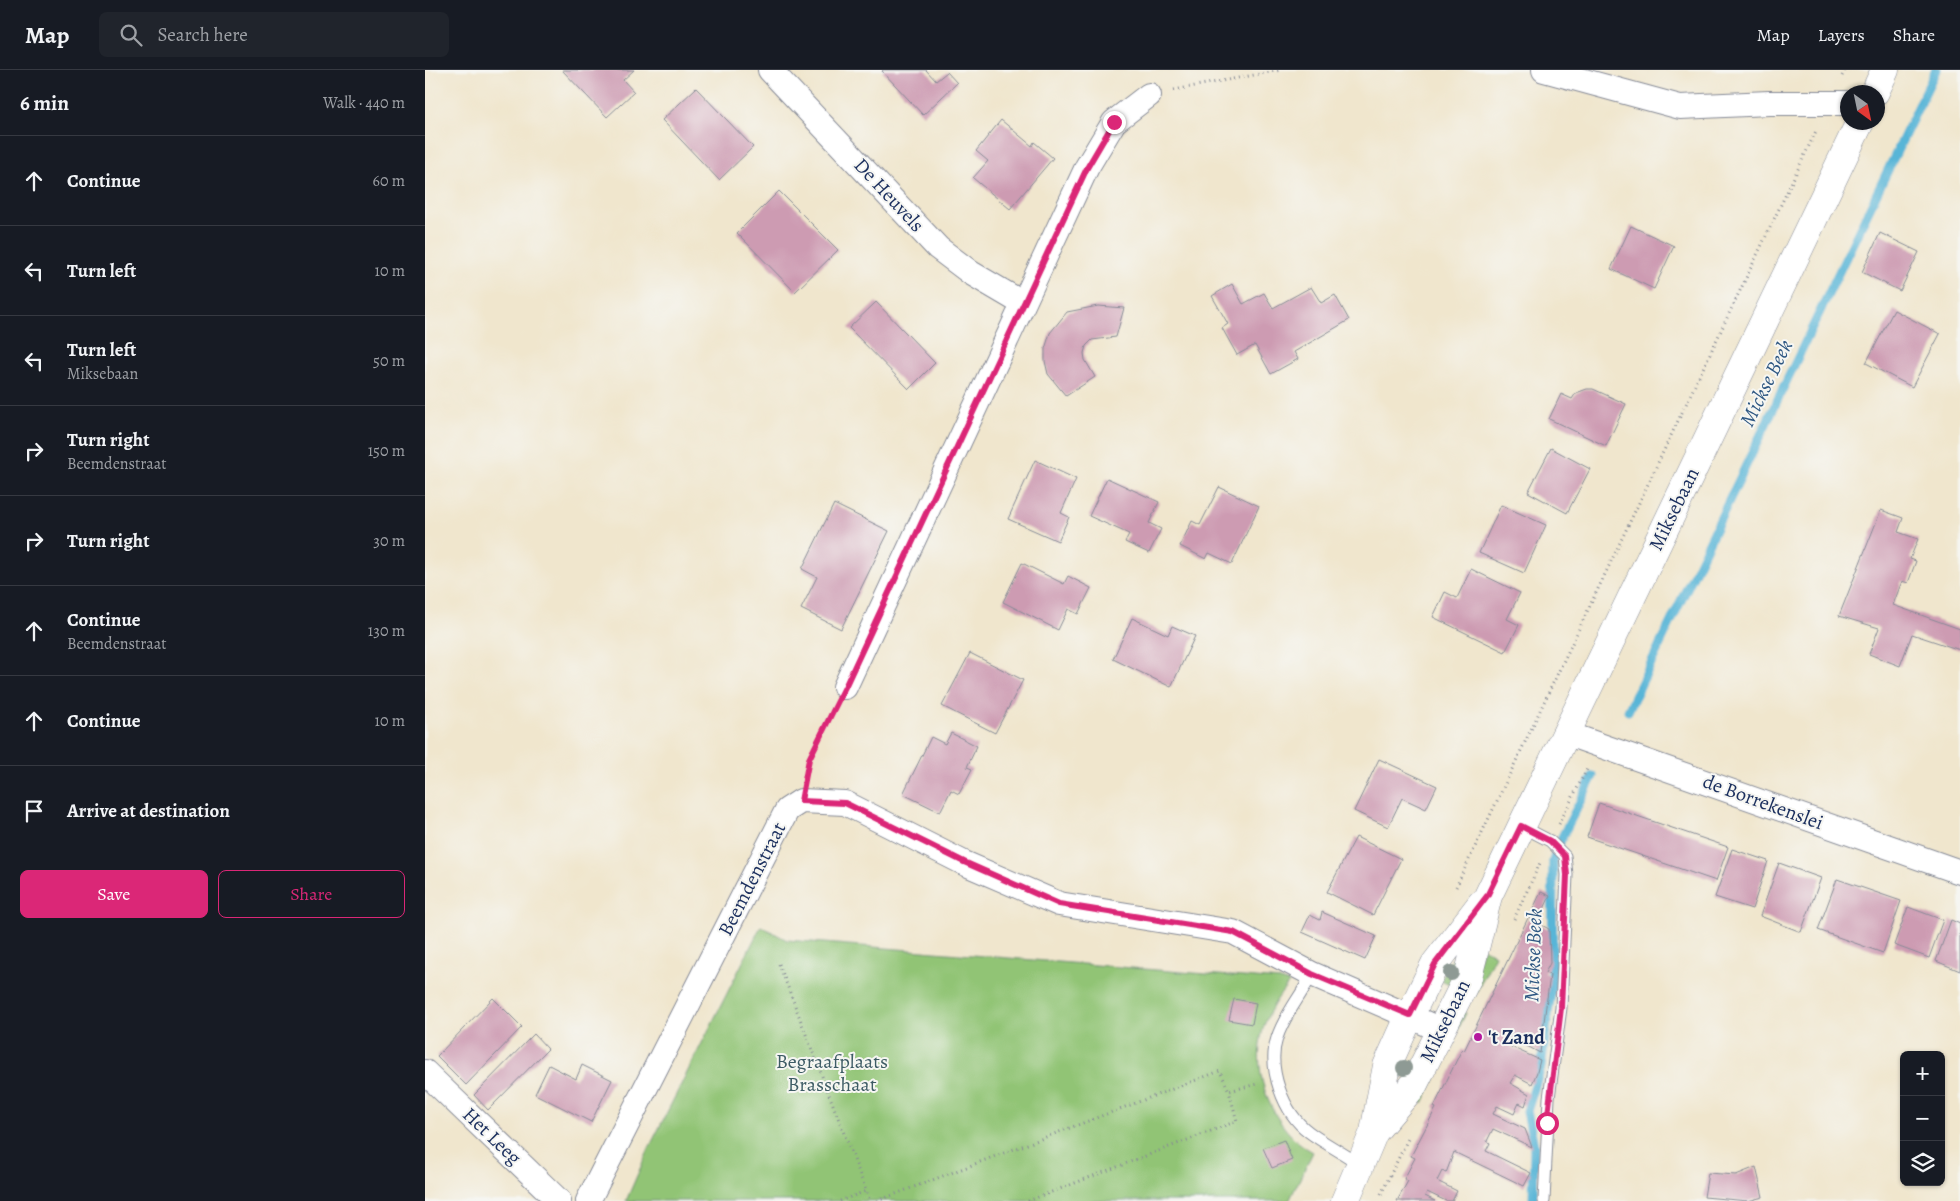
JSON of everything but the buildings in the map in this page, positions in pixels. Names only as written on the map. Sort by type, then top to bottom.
[{"type":"street","name":"De Heuvels","points":[[770,70],[939,248],[971,274],[1022,303]]},
{"type":"street","points":[[1544,70],[1680,107],[1839,103]]},
{"type":"street","points":[[1878,85],[1885,70]]},
{"type":"street","points":[[845,687],[1022,303],[1087,168],[1114,122],[1149,95]]},
{"type":"street","name":"Miksebaan","points":[[1345,1201],[1374,1132],[1387,1066],[1410,1015],[1435,964],[1487,896],[1857,130]]},
{"type":"street","name":"de Borrekenslei","points":[[1565,733],[1960,872]]},
{"type":"street","name":"Beemdenstraat","points":[[588,1201],[787,810],[801,801],[845,803],[964,862],[1059,904],[1233,932],[1312,974],[1441,1030]]},
{"type":"street","name":"Miksebaan","points":[[1374,1132],[1413,1086],[1468,977],[1487,896]]},
{"type":"street","name":"Het Leeg","points":[[425,1072],[559,1201]]},
{"type":"lane","points":[[1521,826],[1550,841],[1565,856],[1567,875],[1561,1008],[1549,1098],[1543,1201]]},
{"type":"lane","points":[[1312,974],[1276,1038],[1275,1066],[1277,1079],[1292,1113],[1307,1131],[1338,1148],[1361,1165]]},
{"type":"path","points":[[1149,95],[1281,70]]},
{"type":"path","points":[[1527,738],[1839,103]]},
{"type":"path","points":[[801,801],[809,759],[845,687]]},
{"type":"path","points":[[1550,841],[1587,769]]},
{"type":"path","points":[[779,964],[870,1201]]},
{"type":"path","points":[[877,1201],[1220,1071],[1229,1092],[1237,1120],[1028,1201]]},
{"type":"path","points":[[1229,1092],[1277,1079]]},
{"type":"path","points":[[840,1201],[866,1191]]},
{"type":"green space","name":"Begraafplaats Brasschaat","points":[[761,926],[787,940],[1280,980],[1289,983],[1274,1005],[1265,1023],[1260,1046],[1260,1064],[1268,1100],[1276,1116],[1299,1143],[1313,1152],[1289,1201],[626,1201],[649,1148]]},
{"type":"green space","points":[[1468,932],[1460,975],[1450,984],[1441,980]]},
{"type":"green space","points":[[1483,948],[1495,955],[1474,997],[1467,994]]},
{"type":"green space","points":[[1459,1010],[1466,1013],[1423,1103],[1413,1098]]},
{"type":"waterway","name":"Mickse Beek","points":[[1628,711],[1936,70]]},
{"type":"waterway","name":"Mickse Beek","points":[[1533,1201],[1534,1146],[1527,1111],[1541,1067],[1552,984],[1553,861],[1562,837],[1593,776]]},
{"type":"place","name":"'t Zand","points":[[1478,1037]]},
{"type":"route","points":[[1114,122],[1087,168],[1022,303],[845,687],[809,759],[801,801],[845,803],[964,862],[1059,904],[1233,932],[1312,974],[1410,1015],[1435,964],[1487,896],[1521,826],[1550,841],[1565,856],[1567,875],[1561,1008],[1547,1123]]}]
